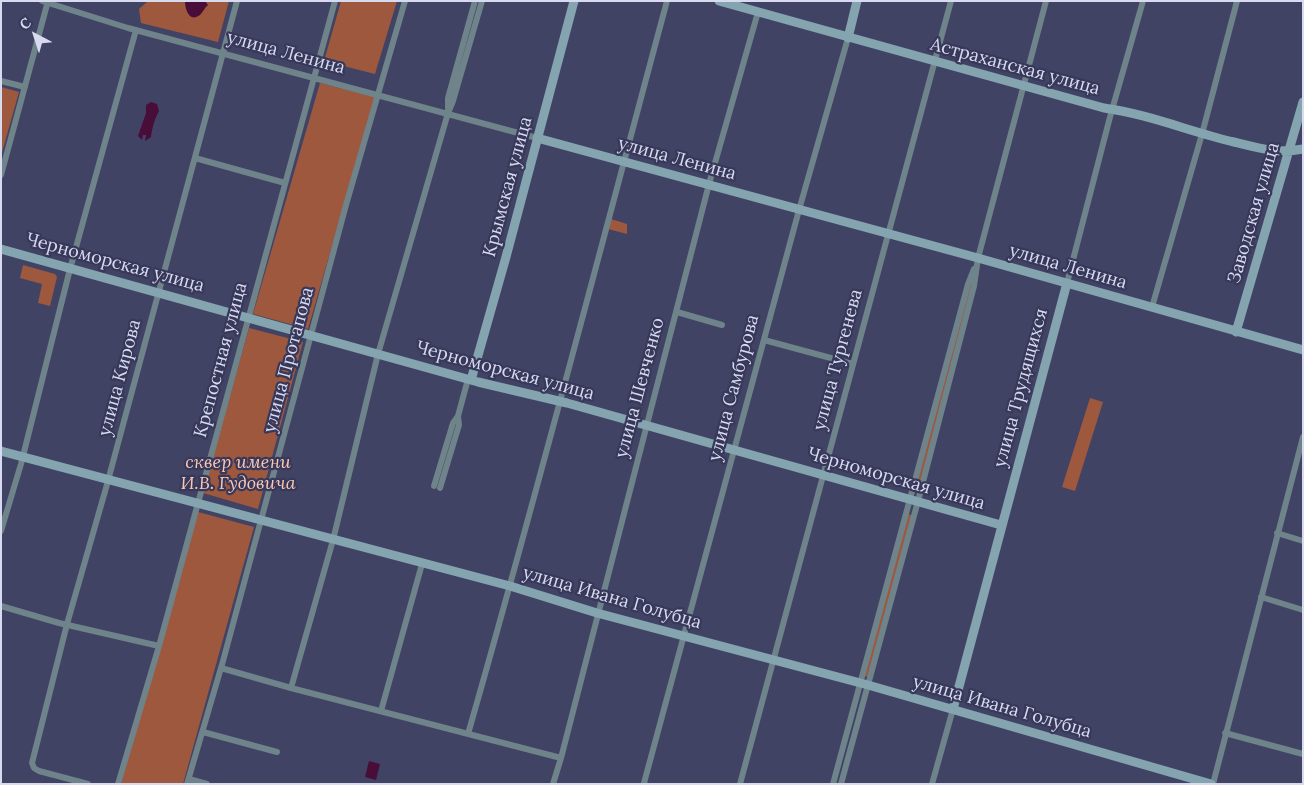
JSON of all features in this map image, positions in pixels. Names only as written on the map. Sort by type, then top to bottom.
[{"type":"street","name":"улица Кирова","points":[[88,784],[39,771],[34,768],[32,763],[67,624],[237,1]]},
{"type":"street","name":"Крепостная улица","points":[[118,784],[159,646],[335,1]]},
{"type":"street","name":"улица Протапова","points":[[188,781],[221,668],[311,334],[405,1]]},
{"type":"street","points":[[448,113],[448,98],[475,1]]},
{"type":"street","points":[[291,688],[333,540],[378,354],[482,1]]},
{"type":"street","name":"Крымская улица","points":[[437,487],[453,423],[458,416],[470,379],[509,248],[574,1]]},
{"type":"street","points":[[468,734],[510,586],[667,1]]},
{"type":"street","name":"Астраханская улица","points":[[720,1],[848,38],[1202,134],[1272,151],[1289,152],[1303,149]]},
{"type":"street","name":"улица Шевченко","points":[[552,784],[561,758],[597,613],[648,426],[709,184],[761,1]]},
{"type":"street","name":"улица Самбурова","points":[[645,784],[857,1]]},
{"type":"street","name":"улица Тургенева","points":[[740,784],[951,1]]},
{"type":"street","points":[[833,784],[864,684],[914,500],[968,284],[978,258],[1046,1]]},
{"type":"street","name":"улица Трудящихся","points":[[932,784],[1112,110],[1143,1]]},
{"type":"street","points":[[1152,308],[1202,134],[1236,1]]},
{"type":"street","name":"улица Ленина","points":[[46,2],[136,30],[709,184],[1303,350]]},
{"type":"street","points":[[1,175],[46,2]]},
{"type":"street","points":[[1,531],[23,457],[70,269],[136,30]]},
{"type":"street","points":[[1,81],[25,87]]},
{"type":"street","name":"Заводская улица","points":[[1236,332],[1303,102]]},
{"type":"street","points":[[195,158],[285,183]]},
{"type":"street","name":"Черноморская улица","points":[[1,249],[378,354],[559,401],[1001,525]]},
{"type":"street","points":[[677,312],[722,324]]},
{"type":"street","points":[[764,340],[853,364]]},
{"type":"street","points":[[1212,784],[1303,437]]},
{"type":"street","name":"улица Ивана Голубца","points":[[1,451],[510,586],[597,613],[864,684],[1212,784]]},
{"type":"street","points":[[1277,533],[1303,541]]},
{"type":"street","points":[[381,712],[422,564]]},
{"type":"street","points":[[1261,597],[1303,610]]},
{"type":"street","points":[[1,606],[159,646]]},
{"type":"street","points":[[221,668],[381,712],[561,758]]},
{"type":"street","points":[[841,784],[864,684]]},
{"type":"street","points":[[202,732],[277,752]]},
{"type":"street","points":[[1225,732],[1303,754]]},
{"type":"street","points":[[188,781],[207,784]]},
{"type":"green space","points":[[148,1],[229,1],[218,42],[141,23],[139,9]]},
{"type":"green space","points":[[341,1],[397,1],[375,74],[324,61]]},
{"type":"green space","points":[[320,83],[375,97],[308,329],[253,314]]},
{"type":"green space","points":[[1,87],[19,92],[1,156]]},
{"type":"green space","points":[[611,219],[627,224],[627,234],[608,229]]},
{"type":"green space","points":[[23,265],[55,274],[57,277],[50,306],[38,303],[42,284],[20,278]]},
{"type":"green space","points":[[969,283],[974,284],[921,484],[916,483]]},
{"type":"green space","name":"сквер имени И.В. Гудовича","points":[[249,328],[303,342],[258,509],[203,493]]},
{"type":"green space","points":[[1090,398],[1103,402],[1075,491],[1062,487]]},
{"type":"green space","points":[[198,512],[254,527],[183,784],[121,784]]},
{"type":"green space","points":[[907,514],[912,515],[869,677],[864,676]]},
{"type":"shaded area","points":[[185,1],[205,1],[208,5],[200,15],[193,17],[188,14]]},
{"type":"shaded area","points":[[151,102],[157,104],[159,111],[151,137],[145,141],[146,135],[143,135],[142,140],[138,136],[146,113],[146,105]]},
{"type":"shaded area","points":[[369,761],[380,764],[376,780],[365,777]]}]
